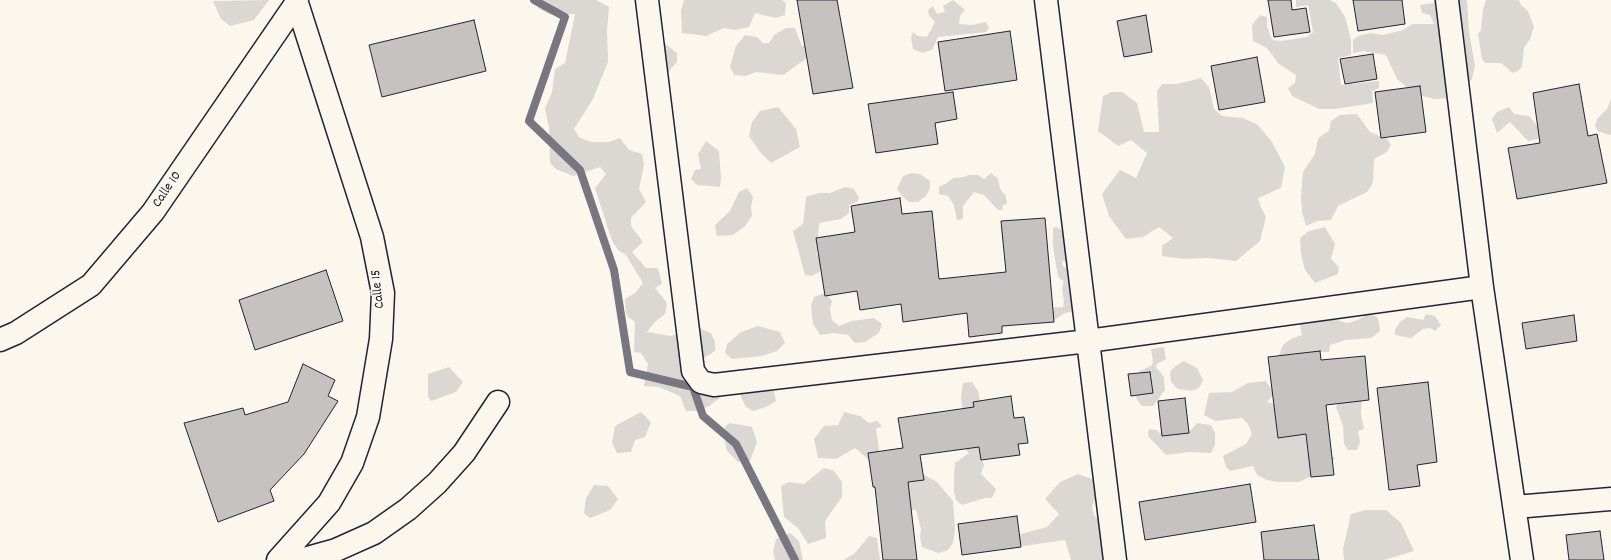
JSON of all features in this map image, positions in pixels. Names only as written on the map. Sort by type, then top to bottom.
[{"type":"street","points":[[647,0],[693,371],[701,382],[714,385],[1088,341],[1482,287]]},
{"type":"street","points":[[1046,0],[1115,560]]},
{"type":"street","points":[[1447,0],[1482,287],[1522,560]]},
{"type":"street","name":"Calle 10","points":[[0,340],[16,333],[91,286],[153,212],[297,1]]},
{"type":"street","name":"Calle 15","points":[[278,560],[329,503],[352,463],[368,417],[381,339],[382,292],[372,238],[297,1]]},
{"type":"street","points":[[300,560],[336,550],[374,533],[408,509],[437,483],[464,453],[498,402]]},
{"type":"street","points":[[1515,506],[1611,499]]},
{"type":"shaded area","points":[[269,0],[254,20],[230,26],[221,19],[213,1]]},
{"type":"shaded area","points":[[538,0],[596,0],[609,7],[607,31],[608,62],[593,99],[574,129],[580,138],[592,142],[609,142],[620,138],[629,150],[642,154],[644,165],[639,189],[646,202],[631,218],[631,226],[643,242],[632,252],[646,268],[658,268],[662,284],[655,288],[667,303],[665,314],[655,322],[647,332],[671,336],[695,326],[711,333],[715,342],[715,351],[704,358],[702,363],[708,374],[721,385],[720,398],[709,406],[698,411],[686,411],[680,396],[659,387],[644,386],[648,364],[641,353],[634,352],[635,322],[629,318],[626,313],[625,299],[635,293],[643,283],[626,255],[618,250],[612,241],[595,188],[606,174],[600,167],[573,176],[556,169],[550,163],[549,128],[545,109],[552,92],[555,69],[565,63],[575,14],[551,15],[538,8]]},
{"type":"shaded area","points":[[684,0],[782,0],[786,3],[785,15],[776,18],[755,13],[749,27],[735,30],[724,28],[706,36],[682,33],[681,10]]},
{"type":"shaded area","points":[[953,0],[965,10],[960,16],[959,24],[972,25],[986,22],[989,28],[986,32],[938,37],[932,50],[922,53],[913,49],[911,38],[913,32],[918,36],[927,37],[935,22],[929,15],[928,10],[933,6],[937,14],[945,12],[943,6]]},
{"type":"shaded area","points":[[1296,0],[1330,0],[1336,3],[1345,17],[1351,40],[1351,55],[1338,58],[1341,85],[1379,81],[1379,88],[1372,91],[1373,103],[1335,109],[1319,109],[1292,96],[1288,88],[1295,83],[1296,75],[1278,63],[1267,48],[1253,41],[1252,25],[1260,15],[1267,17],[1267,26],[1272,40],[1281,41],[1307,37],[1313,32],[1308,5],[1296,7]]},
{"type":"shaded area","points":[[1434,0],[1467,0],[1469,32],[1475,66],[1472,79],[1453,98],[1434,99],[1415,94],[1397,79],[1386,55],[1364,51],[1353,53],[1353,40],[1358,36],[1371,33],[1383,35],[1403,30],[1412,24],[1434,24],[1430,15],[1422,13],[1420,5],[1434,3]]},
{"type":"shaded area","points":[[1486,0],[1519,0],[1521,5],[1528,11],[1534,27],[1530,39],[1524,48],[1522,67],[1518,71],[1513,73],[1501,63],[1485,63],[1482,59],[1478,34],[1481,30],[1483,9]]},
{"type":"shaded area","points":[[786,28],[795,28],[802,46],[809,45],[807,58],[783,75],[756,72],[746,76],[734,75],[730,67],[736,46],[745,35],[757,37],[763,43],[769,43],[774,35]]},
{"type":"shaded area","points":[[651,42],[663,42],[677,53],[677,62],[668,72],[655,80],[647,79],[644,69]]},
{"type":"shaded area","points":[[1201,78],[1209,87],[1214,109],[1222,116],[1243,118],[1258,125],[1272,142],[1285,167],[1281,188],[1258,198],[1266,217],[1260,241],[1236,261],[1209,258],[1183,259],[1162,256],[1162,246],[1173,238],[1159,227],[1143,237],[1126,239],[1109,216],[1102,194],[1120,170],[1136,178],[1147,153],[1131,140],[1118,146],[1098,131],[1103,96],[1111,92],[1122,92],[1137,103],[1144,132],[1159,132],[1157,91],[1162,84],[1177,84]]},
{"type":"shaded area","points":[[1611,99],[1611,134],[1609,135],[1598,131],[1595,126],[1597,119],[1607,109]]},
{"type":"shaded area","points":[[778,107],[796,129],[800,147],[771,163],[760,152],[749,136],[752,122],[760,111]]},
{"type":"shaded area","points":[[1509,107],[1514,114],[1529,116],[1540,129],[1542,138],[1528,141],[1510,122],[1497,133],[1492,119],[1497,112]]},
{"type":"shaded area","points":[[1357,114],[1370,132],[1387,139],[1391,145],[1387,152],[1374,159],[1373,183],[1367,192],[1338,206],[1331,220],[1317,221],[1306,226],[1302,212],[1301,197],[1303,172],[1315,154],[1318,138],[1329,131],[1331,121],[1340,115]]},
{"type":"shaded area","points":[[706,141],[719,151],[721,177],[720,187],[697,185],[691,179],[695,170],[701,169],[698,154]]},
{"type":"shaded area","points":[[912,173],[920,174],[930,181],[930,188],[926,196],[918,202],[909,202],[897,189],[903,176]]},
{"type":"shaded area","points":[[991,173],[998,179],[1000,189],[1006,196],[1007,204],[1003,205],[1002,210],[998,210],[984,195],[974,192],[963,206],[963,219],[957,220],[954,205],[948,196],[939,194],[939,187],[953,178],[978,175],[984,179]]},
{"type":"shaded area","points":[[845,187],[854,189],[859,198],[857,202],[849,205],[849,213],[841,219],[819,223],[817,253],[822,265],[819,272],[812,276],[805,275],[793,231],[803,224],[806,197],[819,193],[830,193]]},
{"type":"shaded area","points":[[747,188],[753,197],[751,207],[752,216],[745,226],[733,235],[717,236],[715,225],[730,211],[739,192]]},
{"type":"shaded area","points":[[1057,227],[1065,233],[1074,262],[1062,261],[1063,266],[1074,272],[1079,310],[1065,313],[1056,319],[1046,319],[1049,308],[1063,307],[1064,302],[1062,288],[1064,281],[1058,276],[1053,247],[1053,228]]},
{"type":"shaded area","points":[[1325,227],[1335,244],[1331,259],[1339,267],[1338,274],[1315,283],[1305,270],[1301,254],[1300,238],[1309,231]]},
{"type":"shaded area","points":[[825,293],[832,301],[830,309],[832,320],[839,326],[852,321],[874,318],[882,324],[879,333],[865,342],[855,343],[848,335],[833,333],[820,335],[813,324],[811,306],[814,297]]},
{"type":"shaded area","points":[[1327,311],[1337,320],[1347,323],[1358,320],[1369,313],[1378,318],[1380,331],[1371,338],[1345,340],[1330,345],[1329,352],[1317,352],[1284,361],[1279,355],[1283,345],[1291,339],[1302,335],[1299,320]]},
{"type":"shaded area","points":[[1426,314],[1435,316],[1441,325],[1435,331],[1430,328],[1423,329],[1411,338],[1395,335],[1395,330],[1400,322],[1407,317],[1423,320]]},
{"type":"shaded area","points":[[758,326],[780,332],[785,343],[777,351],[761,356],[732,359],[725,353],[727,344],[741,332]]},
{"type":"shaded area","points":[[1164,347],[1166,359],[1157,364],[1156,367],[1164,377],[1165,390],[1153,406],[1142,406],[1137,400],[1134,389],[1134,378],[1140,371],[1151,366],[1153,362],[1151,349]]},
{"type":"shaded area","points":[[1184,361],[1197,368],[1203,380],[1199,388],[1192,391],[1178,389],[1171,382],[1170,372],[1173,368]]},
{"type":"shaded area","points":[[449,367],[463,382],[456,392],[431,401],[428,397],[428,374]]},
{"type":"shaded area","points":[[755,367],[765,367],[771,377],[776,401],[766,407],[753,411],[746,407],[741,397],[739,383]]},
{"type":"shaded area","points":[[1266,381],[1274,394],[1267,402],[1274,404],[1311,432],[1324,457],[1335,457],[1330,468],[1299,482],[1277,482],[1267,480],[1257,475],[1253,466],[1230,471],[1226,467],[1223,456],[1246,444],[1252,434],[1248,424],[1242,418],[1215,421],[1204,415],[1209,393],[1232,392],[1248,383]]},
{"type":"shaded area","points":[[972,382],[978,391],[983,413],[981,456],[984,465],[981,474],[996,489],[992,498],[985,498],[962,505],[956,500],[954,492],[954,473],[955,463],[969,453],[960,443],[963,415],[961,397],[963,383]]},
{"type":"shaded area","points":[[1342,397],[1362,398],[1361,414],[1364,429],[1358,431],[1360,442],[1357,450],[1348,450],[1344,444],[1343,426],[1336,407]]},
{"type":"shaded area","points":[[641,412],[651,422],[645,437],[635,440],[631,452],[617,453],[612,443],[615,426]]},
{"type":"shaded area","points":[[844,412],[860,416],[869,423],[877,421],[882,426],[876,429],[882,468],[919,472],[937,482],[953,501],[955,530],[953,543],[948,550],[938,553],[922,547],[920,537],[921,529],[916,510],[898,510],[882,506],[873,483],[869,460],[855,448],[836,459],[818,458],[814,439],[824,426],[838,425]]},
{"type":"shaded area","points":[[730,423],[752,427],[757,442],[750,461],[738,462],[727,451],[725,442],[725,426]]},
{"type":"shaded area","points":[[1197,423],[1211,425],[1215,433],[1215,445],[1211,453],[1189,452],[1166,455],[1148,436],[1149,429],[1157,430],[1159,433],[1191,430]]},
{"type":"shaded area","points":[[824,468],[834,471],[842,482],[842,497],[825,521],[826,538],[808,544],[798,528],[784,517],[781,486],[789,482],[804,484]]},
{"type":"shaded area","points":[[1078,474],[1092,479],[1098,493],[1092,506],[1094,516],[1111,524],[1121,560],[1071,560],[1065,540],[1024,546],[1016,543],[1017,535],[1047,527],[1059,514],[1045,499],[1060,482]]},
{"type":"shaded area","points":[[594,485],[608,486],[618,499],[610,510],[590,518],[584,513],[586,498]]},
{"type":"shaded area","points":[[1366,510],[1386,510],[1401,523],[1414,551],[1384,560],[1344,560],[1343,549],[1351,514]]},
{"type":"shaded area","points":[[790,533],[799,541],[803,560],[775,560],[773,552],[776,539]]},
{"type":"shaded area","points":[[869,536],[877,538],[880,560],[844,560],[855,553]]},
{"type":"building","points":[[797,0],[837,0],[853,88],[813,94]]},
{"type":"building","points":[[1268,0],[1291,0],[1292,10],[1306,8],[1310,32],[1274,37]]},
{"type":"building","points":[[1353,0],[1402,0],[1405,24],[1358,31]]},
{"type":"building","points":[[1146,15],[1152,52],[1124,57],[1117,21]]},
{"type":"building","points":[[474,20],[486,71],[382,97],[369,45]]},
{"type":"building","points":[[1010,31],[1017,80],[945,91],[938,42]]},
{"type":"building","points":[[1373,54],[1377,79],[1345,84],[1340,59]]},
{"type":"building","points":[[1257,57],[1265,102],[1219,110],[1211,66]]},
{"type":"building","points":[[1579,84],[1588,136],[1597,134],[1607,183],[1517,199],[1508,148],[1540,143],[1533,93]]},
{"type":"building","points":[[1420,86],[1426,132],[1381,138],[1375,92]]},
{"type":"building","points":[[953,92],[957,119],[935,123],[938,144],[876,153],[868,104]]},
{"type":"building","points":[[900,198],[902,214],[932,211],[939,279],[1006,272],[1001,221],[1045,218],[1054,322],[1002,326],[1002,333],[969,337],[967,313],[903,322],[901,304],[860,310],[857,291],[825,296],[816,238],[855,232],[851,206]]},
{"type":"building","points":[[326,270],[343,321],[255,350],[239,300]]},
{"type":"building","points":[[1574,315],[1577,341],[1526,349],[1522,323]]},
{"type":"building","points":[[1320,351],[1321,360],[1365,356],[1369,400],[1326,405],[1334,475],[1311,477],[1306,434],[1278,438],[1268,357]]},
{"type":"building","points":[[303,364],[335,380],[328,396],[338,401],[304,454],[270,490],[274,501],[218,522],[184,423],[243,408],[245,415],[288,402]]},
{"type":"building","points":[[1150,372],[1153,393],[1131,396],[1128,374]]},
{"type":"building","points":[[1428,382],[1437,462],[1417,465],[1420,486],[1389,490],[1377,388]]},
{"type":"building","points":[[1011,396],[1014,418],[1024,417],[1028,443],[1018,444],[1020,455],[981,460],[979,447],[920,455],[924,480],[908,482],[917,560],[883,560],[875,487],[873,487],[868,453],[903,448],[898,418],[974,407],[973,402]]},
{"type":"building","points":[[1185,398],[1189,433],[1162,436],[1158,401]]},
{"type":"building","points":[[1250,484],[1256,522],[1145,540],[1139,502]]},
{"type":"building","points":[[1017,516],[1021,547],[962,555],[958,524]]},
{"type":"building","points":[[1314,525],[1319,560],[1264,560],[1261,532]]},
{"type":"building","points":[[1600,531],[1604,560],[1569,560],[1566,535]]},
{"type":"waterway","points":[[534,0],[565,17],[529,121],[580,170],[614,270],[630,372],[693,387],[703,416],[736,444],[795,560]]}]
